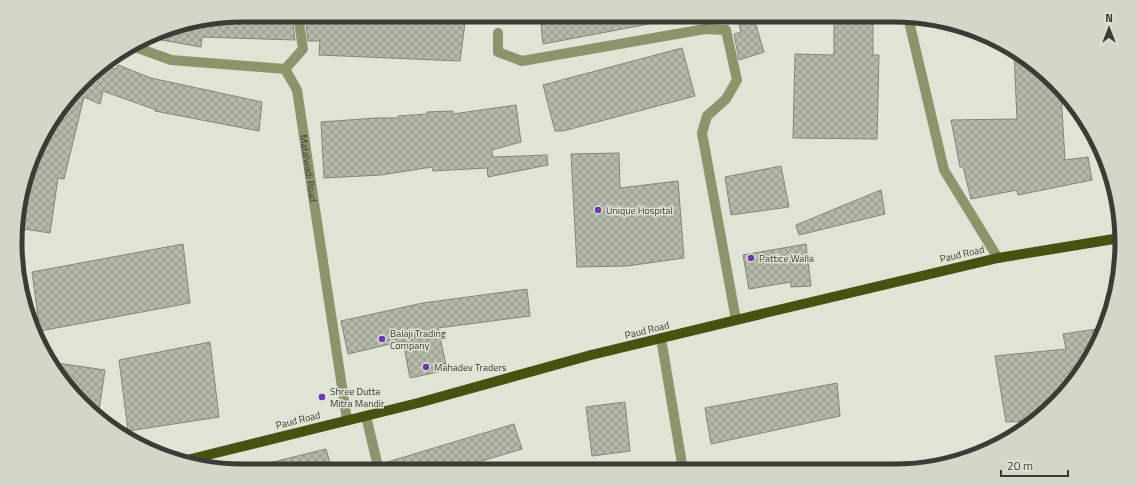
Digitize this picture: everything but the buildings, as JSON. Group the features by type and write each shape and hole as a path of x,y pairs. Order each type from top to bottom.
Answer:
{"main road":[{"name":"Paud Road","path":"194,458 366,416 591,356 736,320 998,258 1115,239"}],"street":[{"path":"139,48 171,60 285,69 303,49 299,22"},
{"path":"909,22 944,170 998,258"},
{"path":"498,33 498,52 522,61 705,29 726,30 737,80 726,99 707,116 702,133 736,320"},
{"name":"Matalwadi Road","path":"285,69 297,90 347,420"},
{"path":"661,338 682,464"},
{"path":"366,416 377,464"}],"place":[{"name":"Unique Hospital","path":"598,210"},
{"name":"Pattice Walla","path":"751,258"},
{"name":"Balaji Trading Company","path":"382,339"},
{"name":"Mahadev Traders","path":"426,367"},
{"name":"Shree Dutta Mitra Mandir","path":"322,397"}]}
